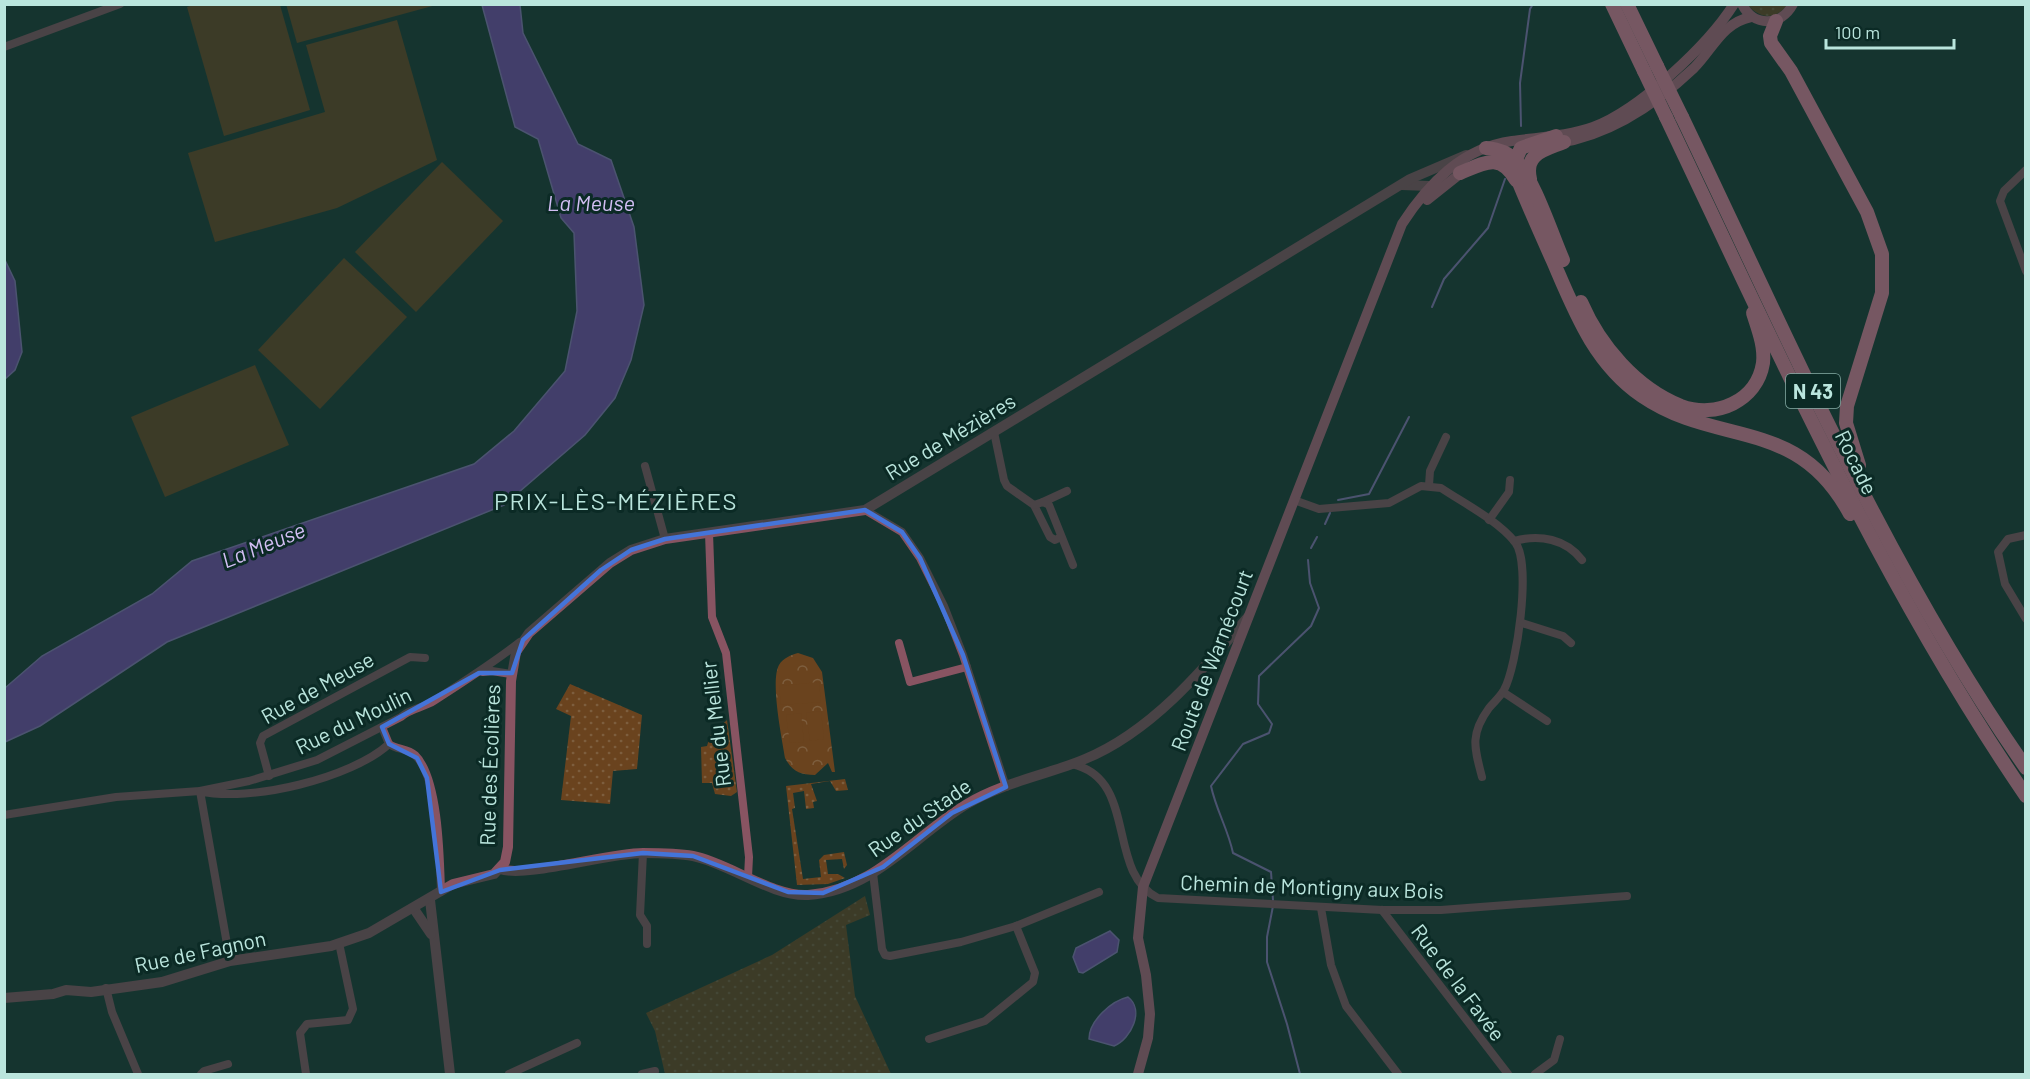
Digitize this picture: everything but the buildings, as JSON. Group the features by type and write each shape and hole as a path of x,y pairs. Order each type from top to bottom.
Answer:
{"highway":[{"name":"Rocade","path":"1612,4 1651,69 1666,117 1872,539 1925,636 2025,796"},
{"name":"N 43","path":"1627,4 1651,69 1682,117 1830,424 1911,582 1935,626 2025,768"},
{"path":"1776,21 1770,36 1771,43 1791,71 1868,212 1882,254 1882,293 1851,387 1846,423 1865,481 1911,582"},
{"path":"1482,150 1515,150 1560,139"},
{"path":"1527,189 1528,169 1532,158 1536,153 1560,139"},
{"path":"1515,150 1527,189 1586,334 1604,360 1622,380 1662,409 1683,418 1741,432 1789,451 1827,479 1841,498 1857,527 1872,539"},
{"path":"1460,173 1486,162 1495,162 1511,171 1527,189 1586,314 1602,342 1645,385 1683,407 1707,410 1738,402 1752,390 1759,376 1763,356 1758,329 1730,249"}],"main road":[{"path":"1560,139 1590,128 1620,113 1682,65 1734,4"},
{"path":"1742,4 1751,17 1759,21 1776,21 1784,17 1793,4"},
{"path":"1560,139 1591,136 1637,113 1692,69 1731,25 1751,17"},
{"name":"Route de Warnécourt","path":"1386,270 1421,206 1444,172 1482,150 1515,150"},
{"name":"Route de Warnécourt","path":"1138,1074 1148,1038 1150,1014 1138,938 1143,887 1386,270 1402,224 1414,205 1432,189 1475,162 1515,150"}],"street":[{"path":"4,47 120,4"},
{"name":"Rue de Mézières","path":"512,667 523,640 616,558 640,546 665,538 865,510 1412,177 1482,150"},
{"path":"2025,170 2004,191 2000,201 2025,271"},
{"path":"1412,177 1424,178 1432,189"},
{"path":"1399,186 1432,189"},
{"path":"1399,186 1408,186 1414,191 1414,205"},
{"path":"994,432 1007,486 1039,504 1048,505 1073,565"},
{"path":"1429,485 1430,471 1446,437"},
{"path":"645,466 665,538"},
{"path":"1489,520 1509,492 1510,480"},
{"path":"1294,500 1319,509 1389,503 1421,486 1429,485 1441,488 1489,520 1514,541 1520,557 1522,622 1514,665 1503,692 1490,706 1475,733 1475,750 1482,777"},
{"path":"1039,504 1050,496 1067,492"},
{"path":"865,510 902,532 920,558 944,606 967,667 1006,787"},
{"name":"Rue du Mellier","path":"709,533 712,617 715,630 726,653 749,857 748,877"},
{"path":"2025,535 2008,540 1998,552 2005,584 2025,619"},
{"path":"1514,541 1528,537 1564,542 1582,560"},
{"name":"Rue du Stade","path":"430,900 459,882 490,876 500,869 523,871 608,856 644,853 693,856 788,892 805,895 838,889 873,873 952,813 1006,787 1072,764 1112,745 1147,721 1177,695 1250,614"},
{"path":"1522,622 1563,636 1571,643"},
{"name":"Rue du Moulin","path":"4,815 116,797 200,791 269,776 317,760 382,728 409,710 433,702 479,673 523,640"},
{"path":"899,643 910,682 967,667"},
{"name":"Rue de Meuse","path":"269,776 260,743 263,736 410,657 425,658"},
{"path":"492,663 512,667"},
{"path":"479,673 512,667"},
{"name":"Rue des Écolières","path":"500,869 508,847 512,667"},
{"path":"1503,692 1547,721"},
{"path":"382,728 389,744 410,751 417,758 431,793 441,892"},
{"name":"Rue du Moulin","path":"200,791 217,795 262,792 301,784 369,760 389,744"},
{"path":"1072,764 1085,767 1111,795 1119,817 1128,861 1143,887"},
{"path":"200,791 230,961"},
{"path":"644,853 640,915 647,926 647,944"},
{"path":"873,873 882,949 885,955 961,942 1016,926 1099,892"},
{"name":"Chemin de Montigny aux Bois","path":"1143,887 1158,898 1382,910 1442,910 1627,896"},
{"path":"430,900 432,937 450,1074"},
{"name":"Rue de Fagnon","path":"4,998 53,994 66,990 92,992 106,988 162,982 230,961 339,943 369,933 430,900"},
{"path":"1321,908 1331,965 1346,1006 1398,1074"},
{"path":"414,909 432,937"},
{"name":"Rue de la Favée","path":"1382,910 1508,1074"},
{"path":"930,1038 984,1021 1033,982 1035,973 1016,926"},
{"path":"306,1074 300,1033 307,1024 348,1020 353,1009 339,943"},
{"path":"106,988 112,1012 138,1074"},
{"path":"1535,1074 1554,1060 1560,1039"},
{"path":"509,1074 520,1072 577,1043"},
{"path":"201,1074 228,1064"},
{"path":"642,1074 655,1071"}],"highlighted area":[{"path":"865,510 902,532 920,558 963,655 1006,787 952,813 883,867 823,893 788,892 693,856 643,853 500,870 441,892 427,778 417,758 389,744 382,727 479,673 512,673 523,640 601,570 631,550 665,539"}],"green space":[{"path":"196,4 280,5 310,110 224,136 187,7"},
{"path":"286,4 436,4 436,5 297,43"},
{"path":"1748,5 1787,5 1778,13 1768,16 1757,13"},
{"path":"397,20 437,160 337,208 215,242 188,153 325,112 306,45"},
{"path":"442,162 503,221 416,312 355,252"},
{"path":"344,258 407,317 320,409 258,350"},
{"path":"255,365 289,445 165,497 131,417"},
{"path":"798,653 813,658 822,672 835,772 832,772 828,763 815,775 801,773 794,769 785,758 778,710 777,673 783,660"},
{"path":"819,682 821,702 781,705 779,686"},
{"path":"570,684 642,715 637,769 613,771 610,804 561,800 571,716 556,709"},
{"path":"821,711 824,739 810,741 806,713"},
{"path":"801,713 804,742 790,743 786,715"},
{"path":"727,720 737,792 731,796 715,794 712,783 702,783 701,747 707,746 710,736"},
{"path":"845,779 848,790 836,791 830,781 811,784 817,801 813,802 814,808 806,809 804,791 793,793 795,808 792,809 803,879 821,877 819,860 824,855 844,852 847,865 844,869 842,859 826,860 828,874 838,874 845,878 828,884 797,885 786,786"},
{"path":"865,896 870,915 846,925 855,996 891,1074 665,1074 655,1031 646,1013 772,955"}],"water":[{"name":"La Meuse","path":"482,5 520,5 523,33 578,144 611,160 634,227 644,305 631,360 615,398 585,435 504,505 167,642 40,726 5,742 5,688 42,656 152,594 192,561 474,464 514,431 565,371 577,311 574,233 561,218 538,139 515,127"},
{"path":"4,258 15,281 22,352 15,370 5,379"},
{"path":"1110,931 1119,940 1117,952 1083,973 1079,972 1073,957 1076,948"},
{"path":"1128,997 1133,1003 1136,1016 1126,1037 1114,1046 1089,1039 1093,1025 1102,1013 1121,999"}],"waterway":[{"path":"1521,126 1520,83 1530,9 1533,4"},
{"path":"1432,307 1444,279 1488,228 1505,179"},
{"path":"1338,500 1369,494 1409,417"},
{"path":"1325,524 1330,513"},
{"path":"1311,548 1317,537"},
{"path":"1273,900 1271,872 1233,853 1211,786 1243,744 1269,733 1272,724 1258,704 1259,676 1311,626 1319,608 1310,583 1308,560"},
{"path":"1273,906 1267,937 1267,962 1300,1074"}],"district":[{"name":"PRIX-LÈS-MÉZIÈRES","path":"616,500"}]}
